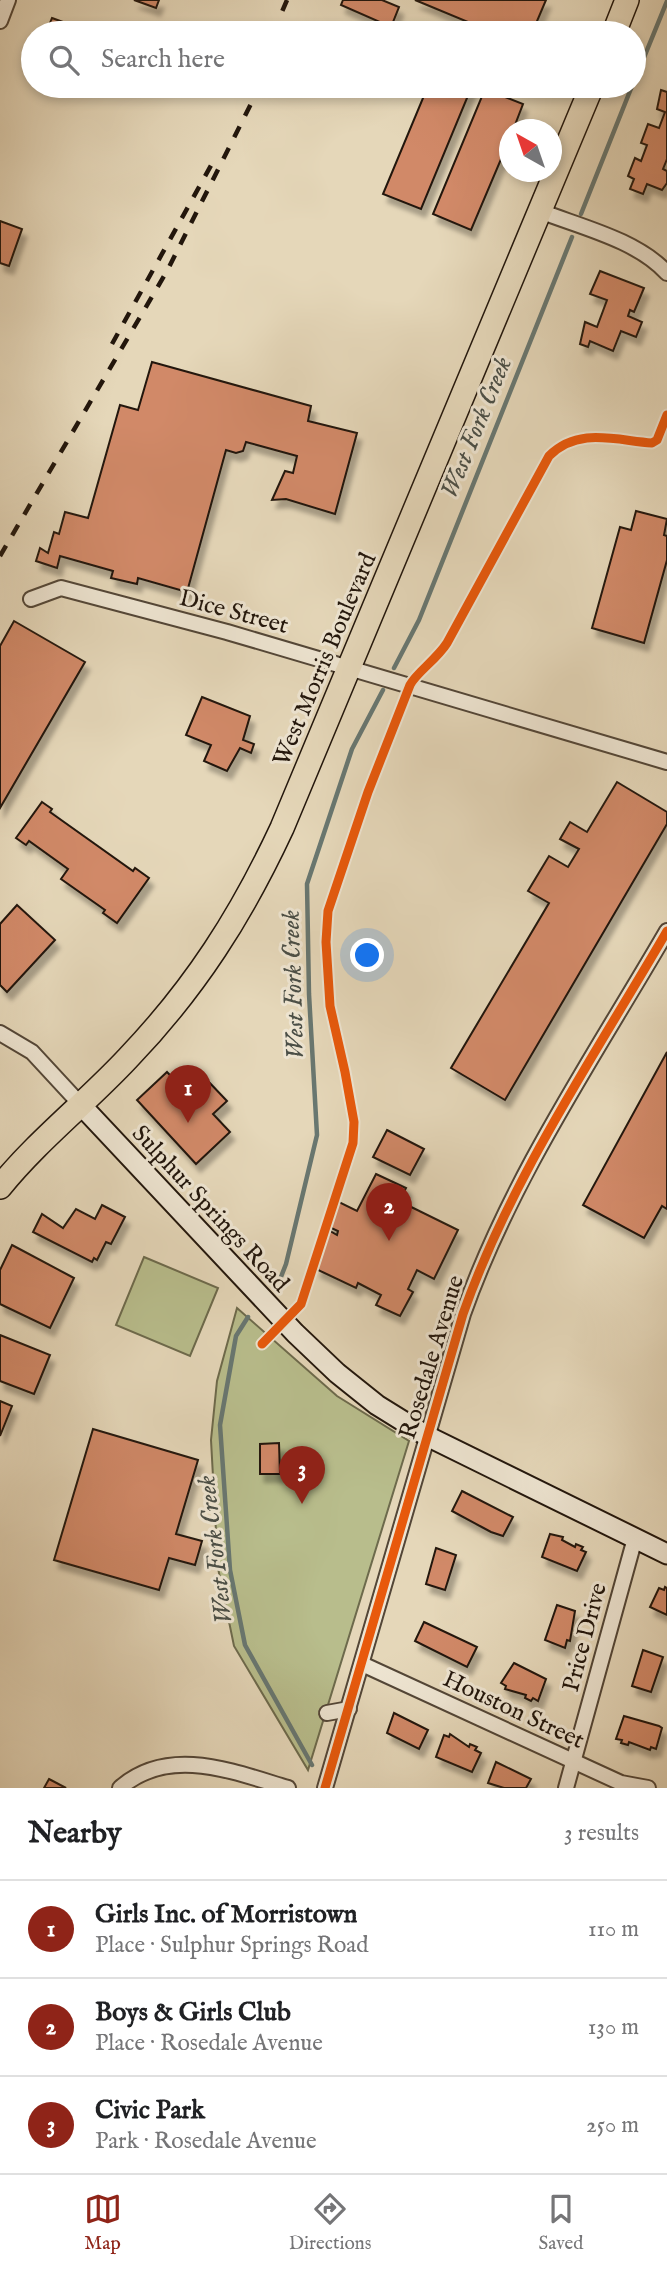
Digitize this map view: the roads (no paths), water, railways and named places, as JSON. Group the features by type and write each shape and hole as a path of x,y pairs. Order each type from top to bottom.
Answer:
{"main road":[{"path":"619,21 627,0"},
{"name":"West Morris Boulevard","path":"0,1187 153,1031 220,946 276,841 587,98"}],"street":[{"path":"0,21 8,0"},
{"path":"540,211 635,250 656,261 667,273"},
{"name":"Dice Street","path":"31,599 61,588 349,668 667,762"},
{"name":"Rosedale Avenue","path":"325,1788 427,1436 481,1262 538,1151 667,931"},
{"path":"0,1033 32,1052 82,1105"},
{"name":"Sulphur Springs Road","path":"82,1105 337,1373 377,1405 427,1436 667,1554"},
{"name":"Price Drive","path":"566,1788 635,1538"},
{"name":"Houston Street","path":"362,1664 621,1783 648,1788"},
{"path":"327,1713 349,1709"},
{"path":"120,1788 134,1775 172,1764 209,1765 289,1788"}],"waterway":[{"name":"West Fork Creek","path":"646,53 667,1"},
{"name":"West Fork Creek","path":"581,214 627,98"},
{"name":"West Fork Creek","path":"394,668 419,620 572,237"},
{"name":"West Fork Creek","path":"277,1287 286,1264 317,1135 309,994 307,884 352,749 383,690"},
{"name":"West Fork Creek","path":"248,1317 236,1336 220,1425 230,1570 245,1645 312,1765"}],"railway":[{"path":"278,21 287,0"},
{"path":"0,556 167,271 254,98"},
{"path":"112,344 214,160"}],"place":[{"name":"Girls Inc. of Morristown","path":"188,1123"},
{"name":"Boys & Girls Club","path":"389,1241"},
{"name":"Civic Park","path":"302,1504"}]}
